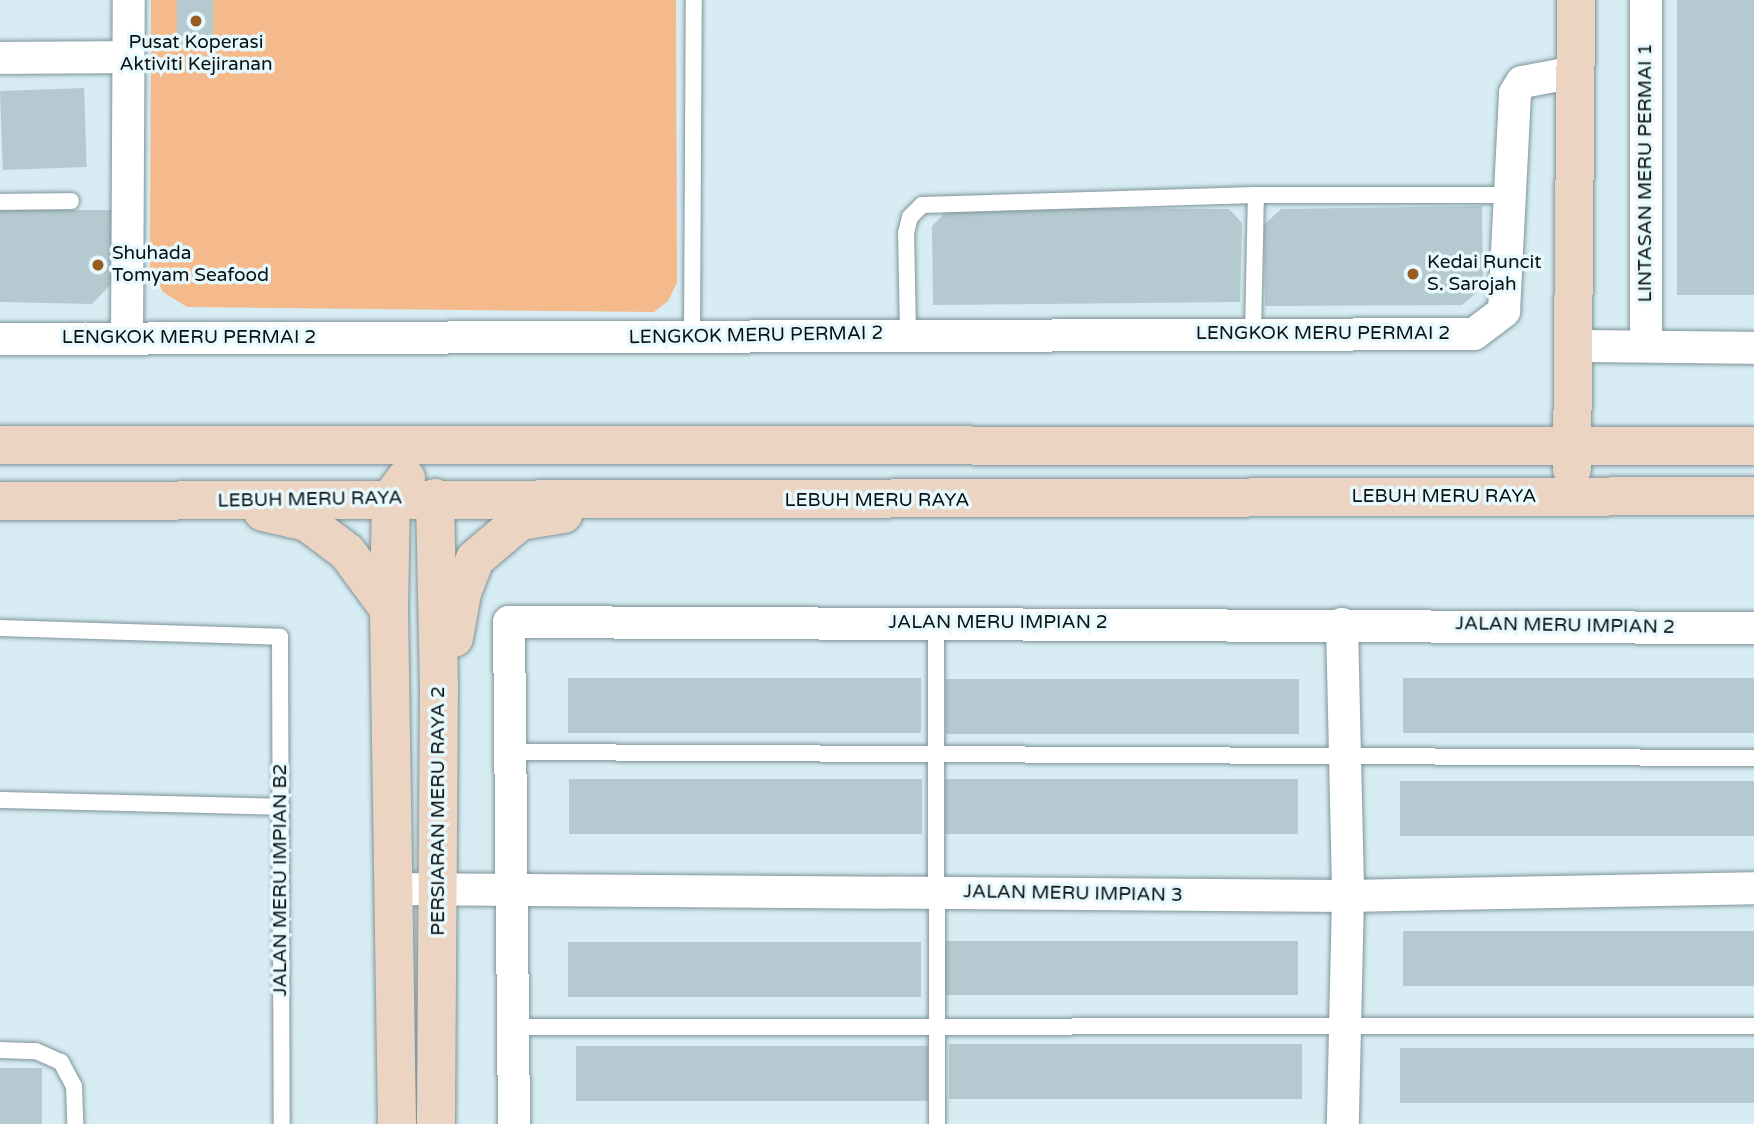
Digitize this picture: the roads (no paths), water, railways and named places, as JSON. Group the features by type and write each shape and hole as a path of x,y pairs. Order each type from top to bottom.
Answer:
{"main road":[{"path":"1572,496 1576,346 1576,0"},
{"path":"0,445 188,443 1754,446"},
{"path":"188,443 347,458 413,490"},
{"path":"397,1124 389,609 413,490 458,461 564,445"},
{"name":"LEBUH MERU RAYA","path":"0,501 219,503 413,490 665,499 1754,496"},
{"name":"PERSIARAN MERU RAYA 2","path":"413,490 438,693 436,1124"},
{"path":"438,693 462,593 475,559 493,539 520,521 665,499"},
{"path":"219,503 307,522 347,552 389,609"},
{"path":"386,1124 396,1054"}],"street":[{"path":"127,338 130,0"},
{"name":"LINTASAN MERU PERMAI 1","path":"1646,0 1646,346"},
{"path":"0,58 128,57"},
{"path":"1509,195 1515,93 1522,82 1576,72"},
{"name":"LENGKOK MERU PERMAI 2","path":"0,339 1474,334 1504,311 1509,195"},
{"path":"1576,346 1754,348"},
{"name":"JALAN MERU IMPIAN 2","path":"514,1124 509,622 1754,628"},
{"path":"1342,624 1348,896 1343,1124"},
{"name":"JALAN MERU IMPIAN 3","path":"393,889 1348,896 1754,888"}],"lane":[{"path":"692,337 694,0"},
{"path":"1253,334 1256,195"},
{"path":"908,334 906,233 910,217 922,205 1256,195 1509,195"},
{"path":"0,202 71,201"},
{"path":"936,623 937,1124"},
{"name":"JALAN MERU IMPIAN B2","path":"0,628 280,637 282,1124"},
{"path":"512,752 1344,759 1754,758"},
{"path":"0,800 281,807"},
{"path":"514,1027 1344,1023 1754,1026"},
{"path":"0,1051 36,1051 61,1062 74,1086 75,1124"}],"place":[{"name":"Pusat Koperasi Aktiviti Kejiranan","path":"196,21"},
{"name":"Shuhada Tomyam Seafood","path":"98,265"},
{"name":"Kedai Runcit S. Sarojah","path":"1413,274"}]}
